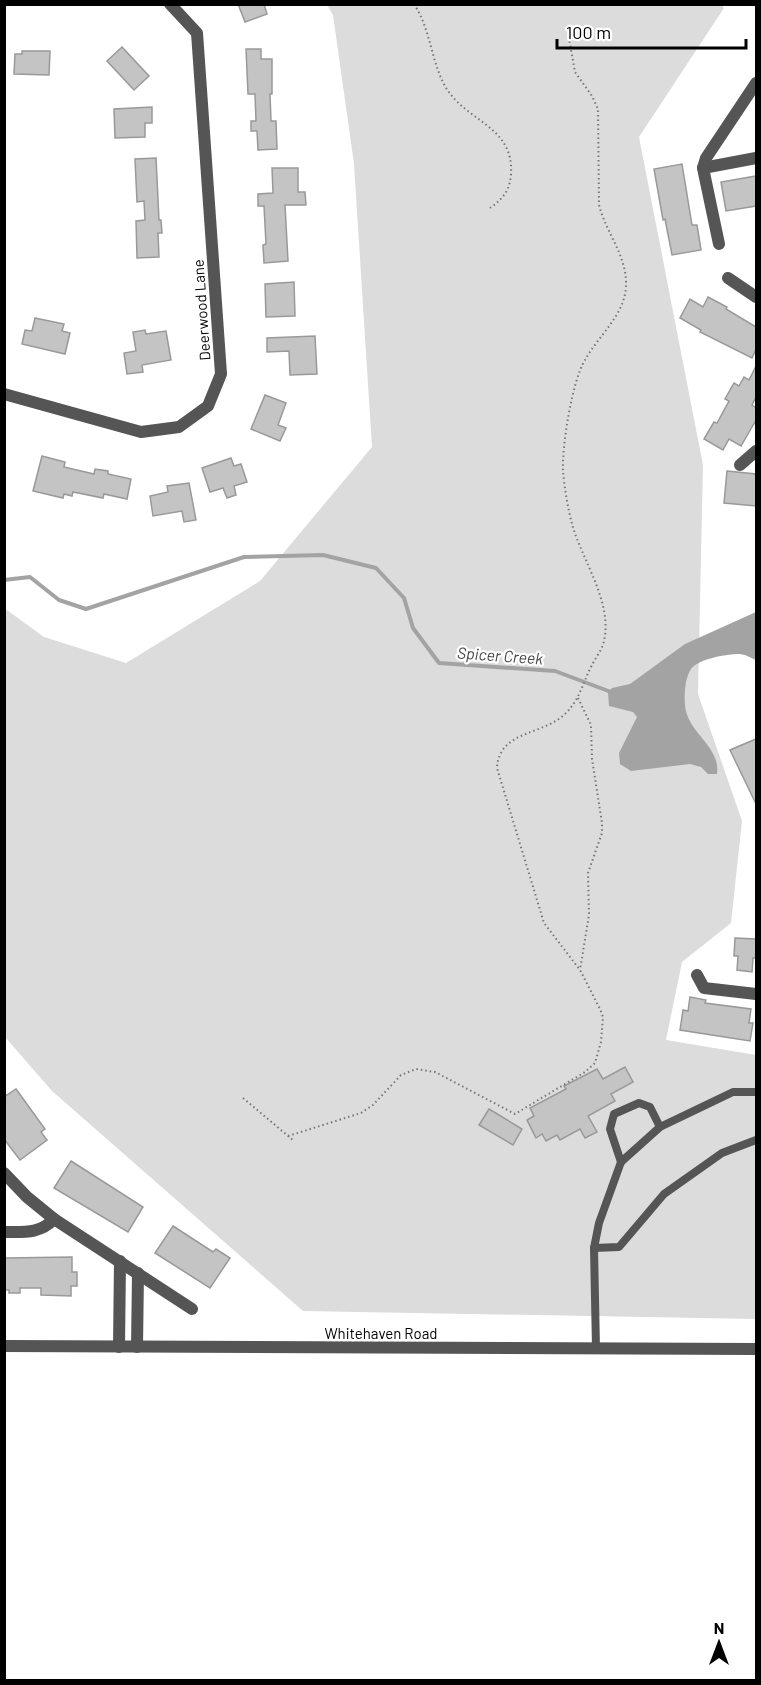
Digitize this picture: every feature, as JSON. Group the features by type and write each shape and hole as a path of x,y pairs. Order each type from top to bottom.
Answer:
{"street":[{"name":"Deerwood Lane","path":"4,394 141,432 179,427 208,406 221,374 197,33 171,4"},
{"path":"719,244 704,168 706,158 756,83"},
{"path":"704,168 756,158"},
{"path":"728,278 756,297"},
{"path":"740,465 756,452"},
{"path":"697,975 704,988 756,994"},
{"path":"4,1173 27,1197 54,1219 192,1309"},
{"path":"4,1232 38,1231 44,1229 54,1219"},
{"path":"119,1347 120,1261"},
{"path":"136,1347 138,1273"},
{"name":"Whitehaven Road","path":"4,1346 756,1349"}],"lane":[{"path":"596,1348 594,1248 599,1223 621,1162 660,1128 733,1092 756,1092"},
{"path":"621,1162 610,1129 614,1114 639,1103 650,1107 660,1128"},
{"path":"594,1248 619,1247 664,1194 722,1153 756,1140"}],"path":[{"path":"414,4 429,35 444,84 451,95 467,111 493,129 508,148 511,167 509,187 501,200 490,208"},
{"path":"288,1136 362,1113 374,1105 400,1075 416,1069 435,1072 515,1114 585,1072 595,1063 601,1042 603,1017 580,970 544,923 497,774 498,755 510,742 553,723 565,714 578,698 604,640 605,617 572,524 563,471 574,390 580,370 591,349 623,304 626,281 620,253 599,205 598,109 575,72 568,33"},
{"path":"578,698 591,725 592,759 602,823 602,833 588,873 589,915 580,970"},
{"path":"525,863 530,861"},
{"path":"243,1098 294,1141"}],"shaded area":[{"path":"327,5 721,5 724,8 639,137 703,465 698,694 742,821 731,923 682,962 666,1040 756,1055 756,1319 303,1311 52,1091 5,1037 4,608 44,637 126,663 260,581 372,447 354,164 333,15"},
{"path":"756,612 756,660 739,654 706,660 691,669 686,681 687,715 714,755 717,774 708,774 701,767 690,764 631,771 620,764 619,753 637,717 633,712 609,706 608,692 612,688 630,684 685,644"}],"building":[{"path":"238,4 264,4 267,14 245,22"},
{"path":"122,47 149,76 134,90 107,61"},
{"path":"246,49 261,49 261,59 272,59 271,121 276,121 277,149 258,150 257,131 251,131 251,121 256,121 255,94 248,94"},
{"path":"22,51 50,51 49,75 14,74 15,54 22,54"},
{"path":"152,107 152,123 145,123 145,137 115,138 114,109"},
{"path":"156,158 159,220 161,220 162,233 158,233 159,257 137,258 136,221 145,220 144,201 137,202 135,159"},
{"path":"682,164 692,225 697,225 701,250 672,255 654,169"},
{"path":"272,168 298,168 298,192 305,192 306,205 285,205 288,261 264,263 263,245 266,244 264,206 258,206 258,194 273,193"},
{"path":"756,176 756,206 726,211 721,182"},
{"path":"294,282 295,316 266,317 265,284"},
{"path":"708,297 756,327 756,349 752,358 700,332 701,330 680,318 690,299 703,307"},
{"path":"35,318 64,324 62,331 70,333 65,354 22,344 25,330 32,331"},
{"path":"145,330 146,334 166,331 171,360 142,365 143,372 127,374 124,353 136,351 133,332"},
{"path":"315,336 317,374 290,375 289,351 267,352 267,338"},
{"path":"756,366 756,397 752,405 756,408 756,420 741,446 729,439 723,450 704,439 714,422 717,423 729,401 725,399 734,383 739,386 744,377 749,380"},
{"path":"265,395 286,403 278,425 286,428 280,441 251,429"},
{"path":"42,456 65,462 64,467 94,474 95,469 108,471 108,474 131,479 127,499 104,494 103,498 73,492 72,496 64,494 63,498 33,491"},
{"path":"231,458 234,466 241,464 247,482 234,486 236,495 227,498 223,488 210,492 202,468"},
{"path":"727,471 756,474 756,506 724,503"},
{"path":"189,483 196,520 184,522 182,511 153,516 150,496 168,492 167,486"},
{"path":"756,739 756,804 730,750"},
{"path":"735,938 756,939 756,958 753,958 752,972 737,970 738,956 734,956"},
{"path":"690,997 706,1000 705,1003 751,1009 749,1023 753,1023 750,1041 680,1030 683,1010 688,1011"},
{"path":"625,1067 633,1082 611,1094 615,1101 588,1116 597,1132 585,1138 580,1129 560,1140 557,1135 546,1141 542,1134 536,1138 527,1120 534,1116 530,1108 566,1089 564,1086 597,1069 603,1079"},
{"path":"16,1089 45,1129 41,1132 47,1140 20,1160 4,1139 4,1097"},
{"path":"489,1109 522,1129 513,1145 479,1125"},
{"path":"71,1161 143,1207 128,1232 54,1188"},
{"path":"173,1226 213,1252 216,1249 230,1258 210,1288 155,1253"},
{"path":"72,1257 72,1272 77,1272 77,1286 71,1286 71,1296 41,1295 41,1288 20,1288 20,1293 9,1293 9,1290 4,1290 4,1258"}],"waterway":[{"name":"Spicer Creek","path":"4,580 30,577 59,600 86,609 244,557 323,555 376,568 404,598 413,628 439,663 555,671 611,692"}]}
